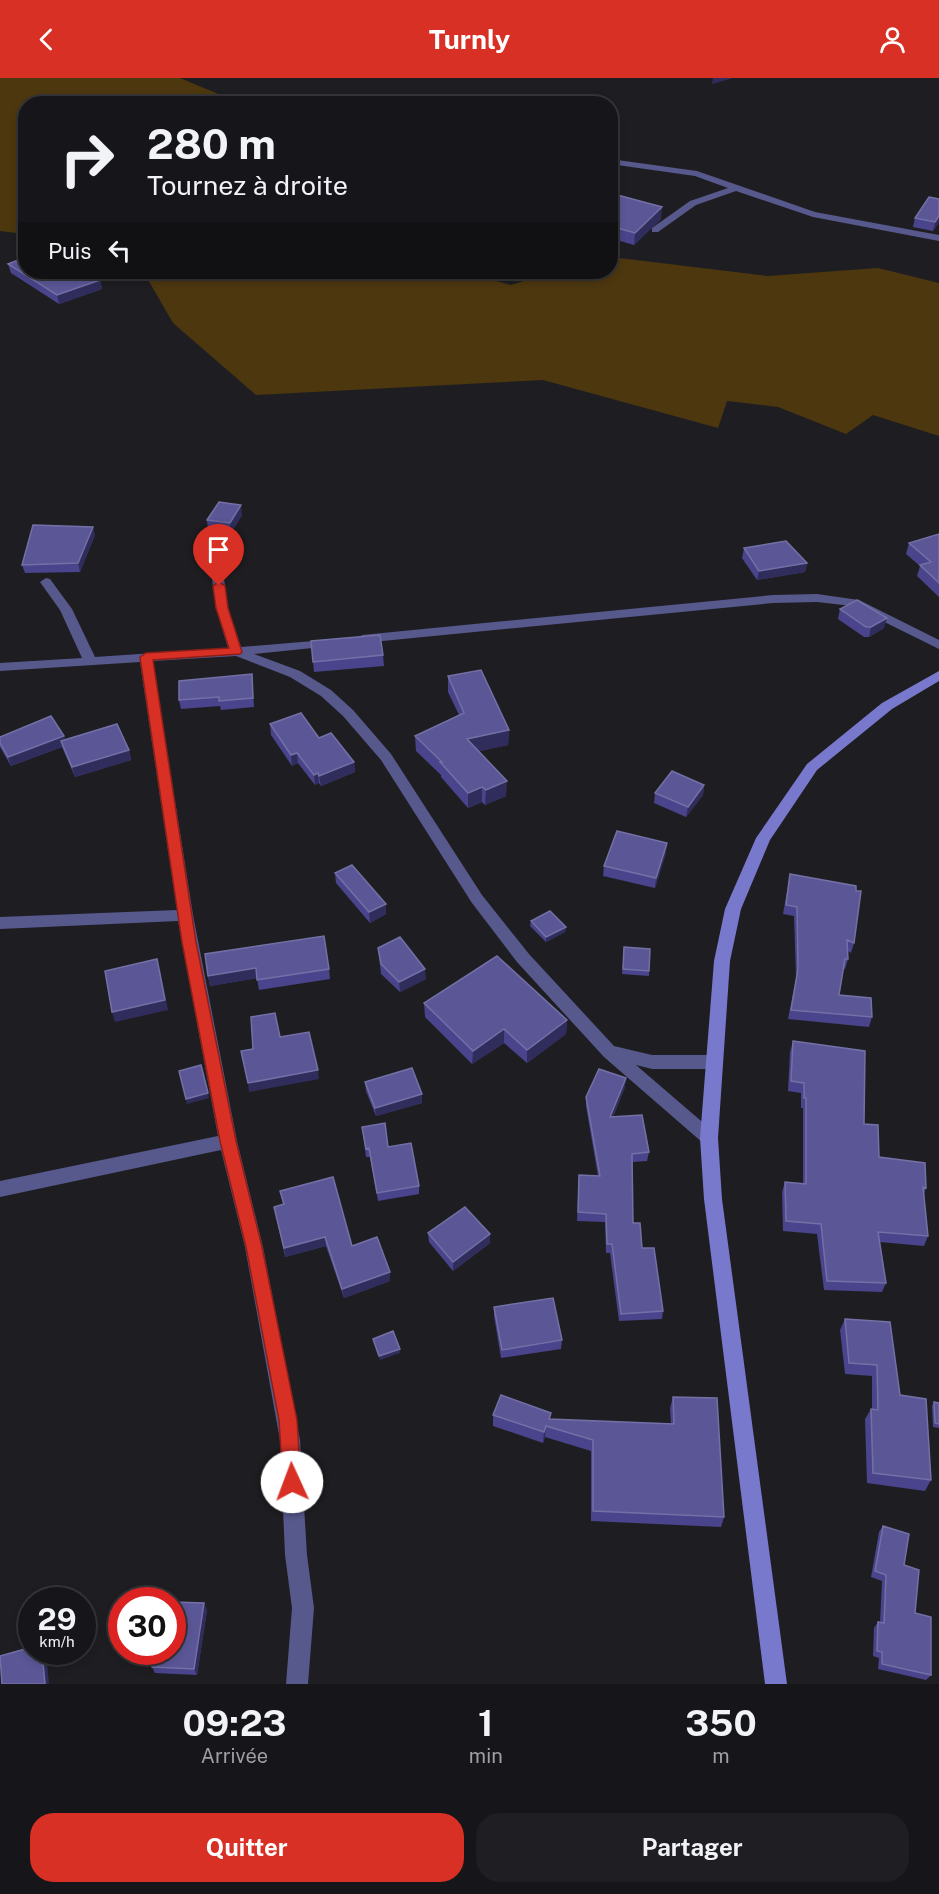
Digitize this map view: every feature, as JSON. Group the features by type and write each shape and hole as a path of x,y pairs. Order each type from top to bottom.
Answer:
{"main road":[{"path":"776,1684 713,1198 709,1138 722,961 734,909 763,838 812,767 887,706 939,675"}],"street":[{"path":"618,162 697,174 813,214 939,238"},
{"path":"655,230 693,203 738,187"},
{"path":"213,542 222,608 236,652"},
{"path":"46,582 66,609 90,661"},
{"path":"0,667 236,652 762,600 817,598 855,603 939,645"},
{"path":"236,652 295,674 326,693 348,713 386,757 477,899 523,958 610,1052 709,1138"},
{"path":"146,657 185,915 228,1141 254,1247 291,1440 296,1555 303,1608 297,1684"},
{"path":"0,923 185,915"},
{"path":"610,1052 652,1062 714,1062"},
{"path":"0,1189 228,1141"}],"shaded area":[{"path":"0,78 180,78 223,96 18,96 18,233 0,231"},
{"path":"618,258 768,276 878,268 939,283 939,436 873,415 846,434 778,407 727,401 718,428 543,380 256,395 173,323 148,279 489,279 511,285 530,279 618,279"}],"building":[{"path":"618,195 662,207 635,233 618,228"},
{"path":"929,197 939,199 939,216 935,222 915,218"},
{"path":"18,260 18,270 8,264"},
{"path":"32,279 100,280 57,295"},
{"path":"219,502 241,505 230,523 207,520"},
{"path":"33,525 93,527 78,563 22,565"},
{"path":"939,534 939,583 920,565 931,562 909,543"},
{"path":"786,541 807,563 759,571 744,548"},
{"path":"857,600 887,618 871,627 866,627 840,609"},
{"path":"380,635 383,655 313,662 311,641"},
{"path":"481,670 509,730 467,739 507,781 486,790 482,787 468,793 440,762 442,762 415,736 464,713 448,676"},
{"path":"252,674 253,698 219,701 219,697 179,700 179,681"},
{"path":"301,713 319,738 331,733 354,762 319,776 318,773 314,775 297,753 291,755 270,724"},
{"path":"51,716 64,736 8,757 0,743 0,737"},
{"path":"117,724 129,750 72,767 61,741"},
{"path":"672,771 704,785 688,807 655,793"},
{"path":"617,831 667,843 656,878 604,866"},
{"path":"352,865 386,904 369,912 335,873"},
{"path":"790,874 856,886 856,891 861,891 854,943 847,940 848,959 845,959 839,995 871,998 872,1017 791,1010 798,969 797,907 786,905"},
{"path":"550,911 566,927 546,937 531,921"},
{"path":"324,936 329,969 257,980 256,968 208,976 205,954"},
{"path":"400,937 425,969 399,982 381,964 378,948"},
{"path":"624,947 650,949 649,971 623,969"},
{"path":"497,956 567,1020 527,1050 504,1029 473,1051 424,1003"},
{"path":"157,959 165,1000 112,1012 105,971"},
{"path":"275,1013 280,1037 309,1032 318,1070 248,1083 241,1051 253,1049 251,1017"},
{"path":"793,1041 865,1051 864,1124 878,1125 879,1157 925,1163 926,1188 923,1187 928,1236 878,1232 886,1283 827,1281 821,1224 786,1221 785,1182 806,1184 806,1098 804,1098 804,1083 791,1081"},
{"path":"201,1065 208,1093 186,1099 179,1071"},
{"path":"412,1068 422,1094 375,1108 365,1082"},
{"path":"599,1069 626,1078 610,1117 642,1115 649,1152 632,1154 633,1223 640,1223 642,1248 654,1248 663,1311 621,1314 612,1244 607,1244 606,1214 578,1212 579,1175 600,1176 586,1097"},
{"path":"385,1123 388,1147 411,1143 419,1186 377,1193 369,1148 366,1149 362,1127"},
{"path":"333,1177 352,1246 377,1237 390,1272 342,1289 325,1237 284,1248 274,1207 284,1204 280,1191"},
{"path":"465,1207 490,1234 453,1262 428,1233"},
{"path":"553,1298 562,1340 502,1350 494,1307"},
{"path":"845,1319 890,1322 900,1395 926,1399 931,1480 873,1473 871,1409 878,1410 877,1365 849,1363"},
{"path":"393,1331 400,1349 379,1356 373,1339"},
{"path":"501,1395 551,1413 549,1419 674,1424 673,1397 717,1398 724,1517 593,1511 593,1440 546,1426 544,1432 493,1415"},
{"path":"934,1402 939,1403 939,1424 935,1423"},
{"path":"883,1526 909,1534 904,1565 919,1570 915,1613 931,1617 931,1675 882,1664 882,1652 877,1651 878,1622 884,1623 886,1575 875,1571"},
{"path":"186,1602 204,1603 194,1669 152,1667 152,1665 186,1665"},
{"path":"18,1651 18,1665 43,1665 45,1684 2,1684 0,1656"}],"route":[{"path":"219,586 222,608 236,652 146,657 189,942 228,1141 254,1247 288,1420 292,1482"}]}
